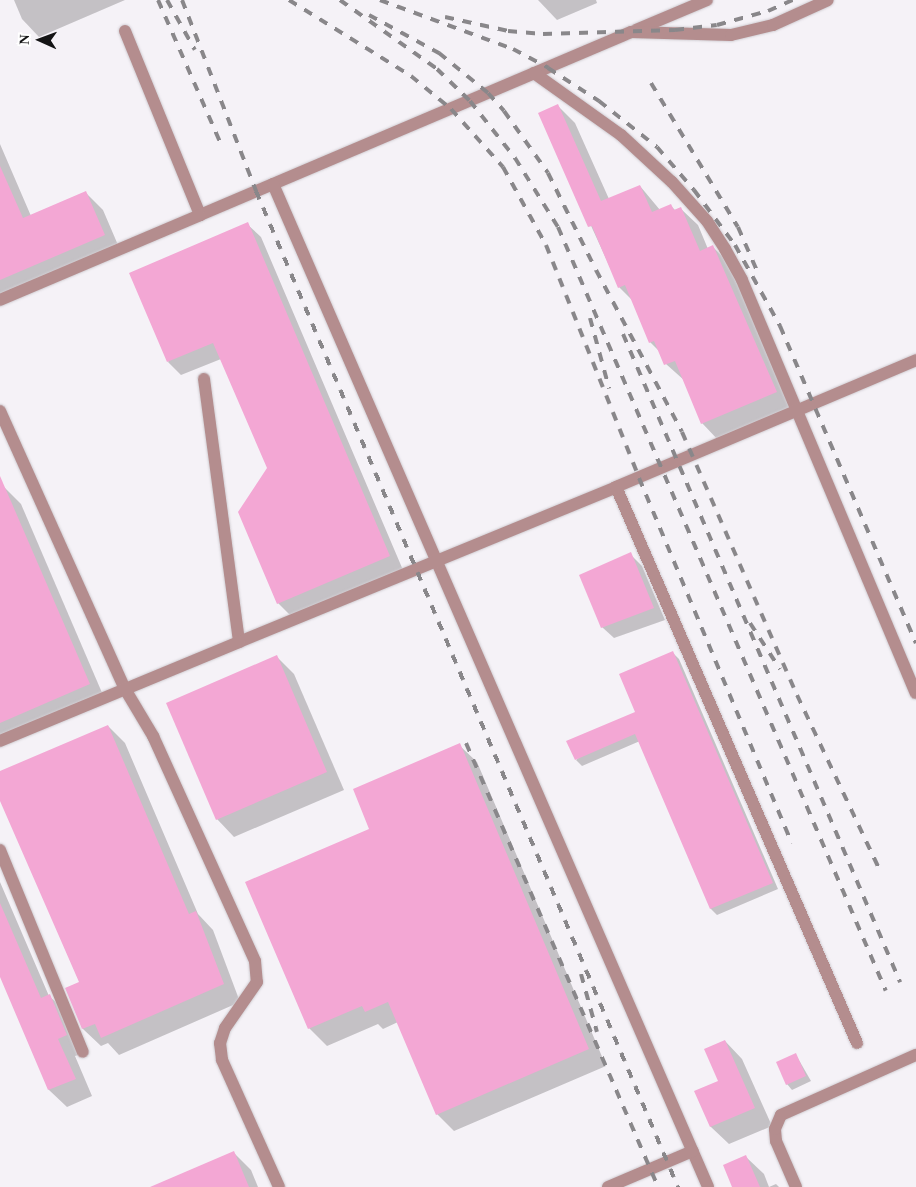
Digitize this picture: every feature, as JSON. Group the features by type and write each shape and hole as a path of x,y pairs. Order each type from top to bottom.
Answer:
{"lane":[{"path":"0,300 708,0"},
{"path":"631,32 731,35 773,25 828,0"},
{"path":"125,31 200,215"},
{"path":"534,73 620,135 672,182 707,221 742,280 916,693"},
{"path":"273,184 708,1187"},
{"path":"0,741 616,487 916,360"},
{"path":"204,379 239,642"},
{"path":"0,411 125,689 152,736 255,961 257,982 225,1028 220,1043 222,1060 278,1187"},
{"path":"616,487 857,1043"},
{"path":"0,850 83,1052"},
{"path":"796,1187 776,1142 775,1129 781,1115 916,1056"},
{"path":"608,1187 693,1151"}],"building":[{"path":"558,104 601,201 640,185 652,212 671,204 674,210 681,207 700,251 713,245 777,392 701,424 675,361 664,365 654,341 649,343 625,285 618,288 592,226 588,227 538,113"},
{"path":"0,166 23,218 86,191 105,235 0,280"},
{"path":"248,222 390,556 277,604 238,512 267,468 213,343 167,362 129,273"},
{"path":"0,476 90,684 0,723"},
{"path":"631,552 654,608 601,628 579,575"},
{"path":"673,651 773,883 710,909 635,734 575,760 566,741 635,712 619,674"},
{"path":"277,655 327,772 216,820 166,703"},
{"path":"108,725 189,914 196,911 224,984 101,1038 95,1024 82,1029 65,988 79,982 0,801 0,771"},
{"path":"460,743 589,1049 436,1115 388,1002 365,1012 362,1006 308,1029 245,882 369,829 353,789"},
{"path":"0,903 41,998 50,994 67,1035 58,1039 76,1079 48,1090 0,977"},
{"path":"725,1040 755,1108 710,1127 694,1091 718,1081 704,1049"},
{"path":"796,1053 806,1076 786,1085 776,1062"},
{"path":"234,1151 249,1187 150,1187"},
{"path":"746,1155 760,1187 732,1187 723,1165"}],"railway":[{"path":"158,0 220,142"},
{"path":"167,0 195,50"},
{"path":"182,0 256,191 678,1187"},
{"path":"289,0 411,76 451,109 503,167 546,245 639,478 792,843"},
{"path":"340,0 437,69 470,101 515,158 558,227 886,991"},
{"path":"380,0 513,49 548,68 599,101 657,147 694,190 735,245 780,326 916,643"},
{"path":"445,17 508,31 543,34 675,30 717,25 768,11 793,0"},
{"path":"369,15 439,53 488,93 504,111 548,173 596,270 682,432 797,695 881,873"},
{"path":"651,83 738,227 757,271"},
{"path":"590,318 609,388"},
{"path":"623,334 900,982"},
{"path":"750,623 780,669"},
{"path":"466,743 658,1187"},
{"path":"581,974 597,1032"}]}
